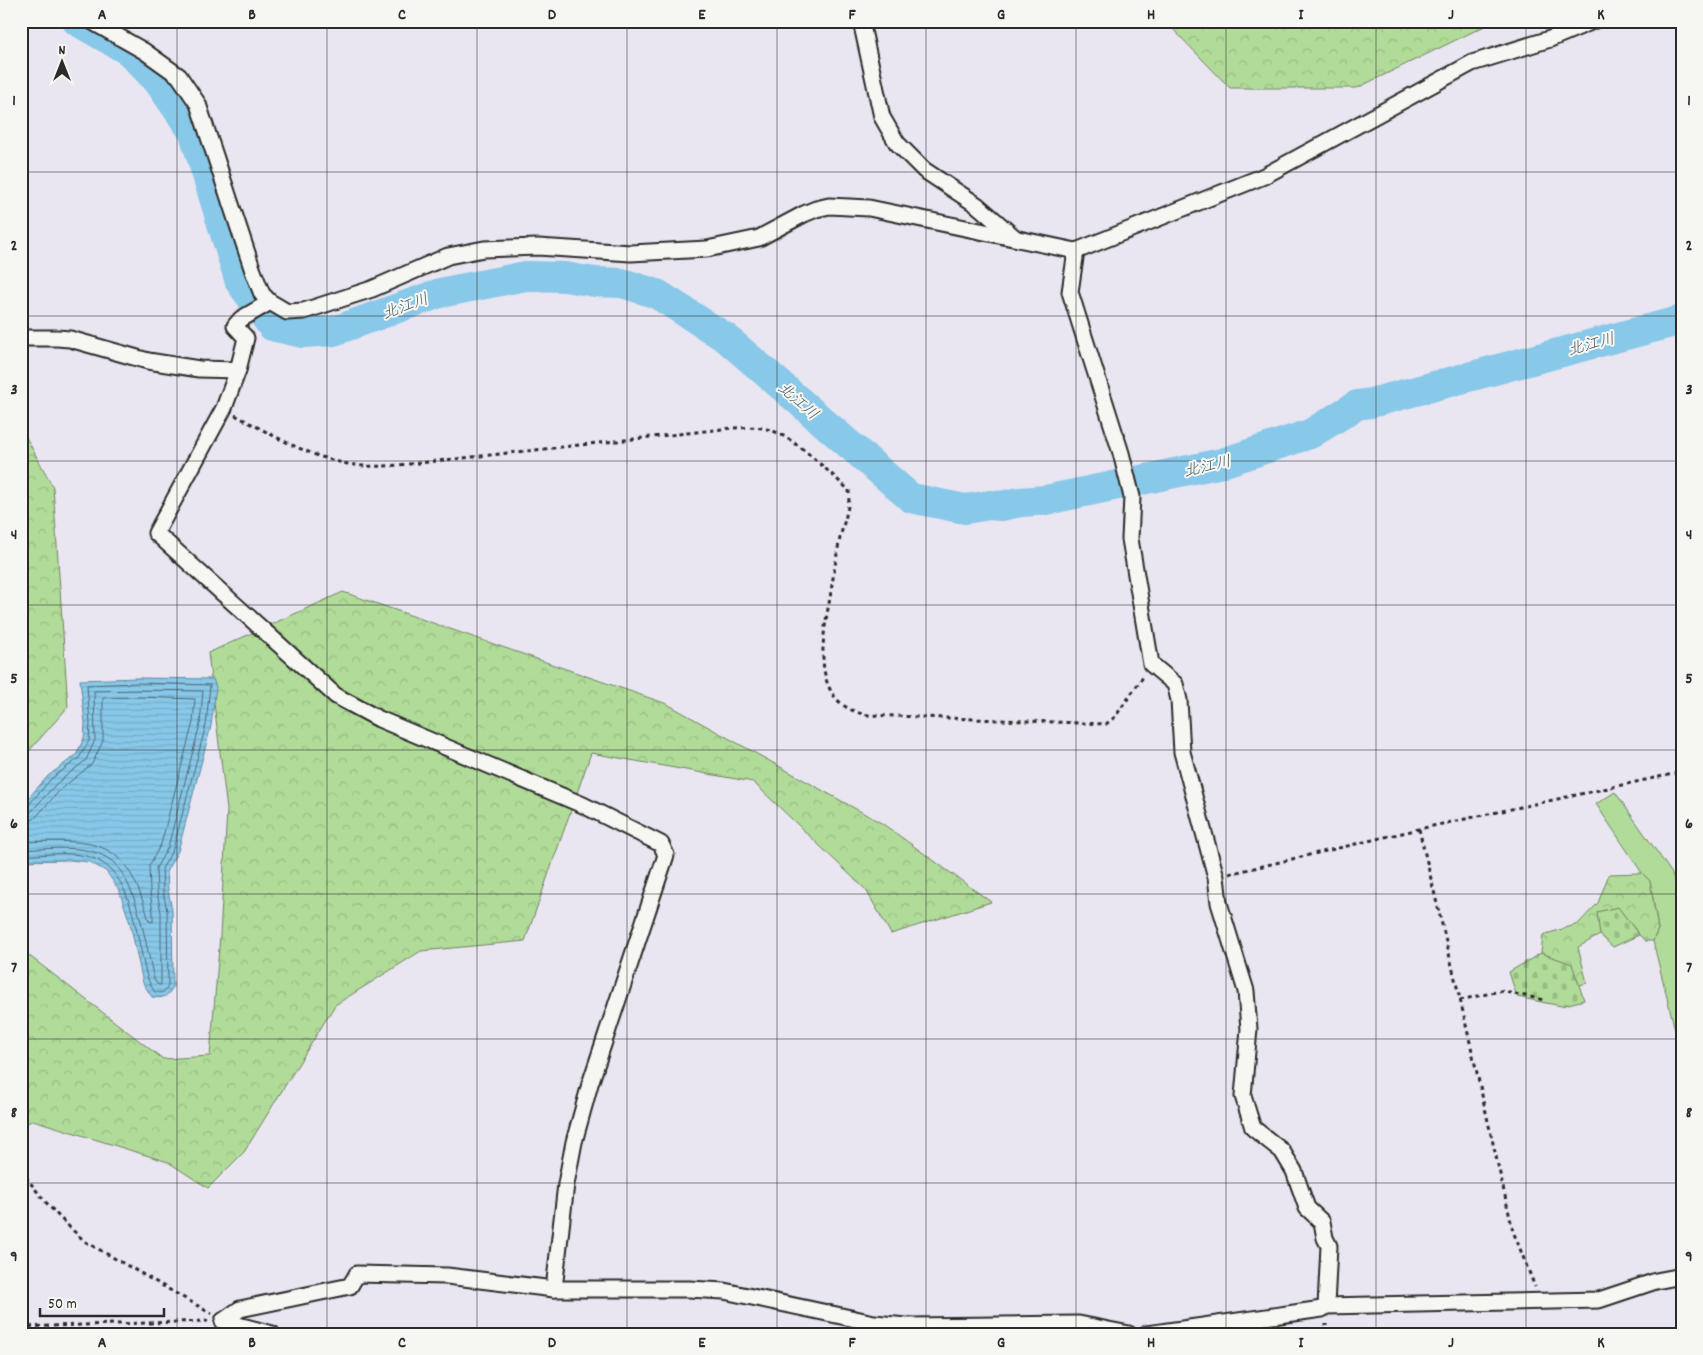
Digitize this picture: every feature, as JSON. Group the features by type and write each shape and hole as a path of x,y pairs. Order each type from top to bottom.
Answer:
{"street":[{"path":"91,21 144,51 179,76 198,104 262,294 270,302 287,312 304,311 372,289 448,256 484,249 538,247 631,253 707,250 759,238 804,214 829,206 869,208 1076,251 1264,176 1472,64 1550,38 1593,21"},
{"path":"861,21 882,117 897,143 924,170 977,205 1015,238"},
{"path":"1076,251 1070,292 1121,453 1132,497 1130,539 1151,664 1175,684 1179,700 1182,752 1216,877 1219,903 1246,992 1249,1030 1243,1096 1252,1128 1282,1151 1294,1171 1307,1208 1322,1222 1329,1246 1326,1306"},
{"path":"270,302 241,319 235,326 246,338 238,370 224,408 156,533 336,696 379,719 583,805 661,844 666,855 590,1084 577,1133 566,1184 554,1289"},
{"path":"21,338 64,338 148,361 199,369 238,370"},
{"path":"223,1321 240,1309 350,1286 357,1274 447,1276 554,1289 689,1289 724,1291 857,1320 890,1325 1079,1324 1129,1334"},
{"path":"1147,1334 1326,1306 1599,1300 1656,1281 1682,1276"},
{"path":"223,1321 272,1334"}],"path":[{"path":"224,408 273,436 308,452 331,460 355,465 375,466 429,462 732,428 765,428 778,432 849,490 850,502 838,546 825,626 822,660 823,671 832,694 839,702 856,713 1106,724 1115,717 1151,664"},
{"path":"1216,877 1419,829 1682,772"},
{"path":"1419,829 1513,1230 1540,1302"},
{"path":"1460,1000 1500,991 1544,1000"},
{"path":"21,1170 42,1199 86,1242 223,1321"},
{"path":"21,1327 223,1321"}],"green space":[{"path":"1168,21 1495,21 1357,88 1230,88 1171,27"},
{"path":"21,428 53,487 68,707 21,760"},
{"path":"343,592 667,704 883,824 991,902 891,934 866,890 753,782 591,753 525,941 421,951 335,1005 244,1152 208,1188 168,1162 33,1120 21,1127 21,951 163,1059 210,1056 220,936 227,810 208,653"},
{"path":"1615,792 1671,872 1682,899 1682,1065 1653,941 1658,929 1650,881 1642,873 1596,804"},
{"path":"1642,873 1650,881 1658,929 1653,941 1646,941 1639,935 1618,908 1598,912 1600,935 1578,947 1587,983 1579,985 1571,964 1541,953 1543,935 1578,924 1598,903 1609,874"},
{"path":"1618,907 1639,935 1613,947 1600,935 1597,912"},
{"path":"1541,953 1572,964 1584,1000 1561,1006 1517,997 1509,972"}],"water":[{"path":"138,678 213,679 216,687 211,726 178,851 167,870 172,910 173,987 167,995 159,998 152,997 143,983 130,923 119,890 106,871 89,862 69,860 21,861 21,806 48,776 76,755 84,738 85,723 80,680"}],"waterway":[{"name":"北江川","path":"77,21 129,51 158,81 194,133 240,282 272,326 303,333 334,331 440,293 526,276 565,277 595,282 622,283 657,294 726,338 911,498 965,509 1046,500 1222,463 1310,434 1357,405 1371,403 1682,320"}]}
